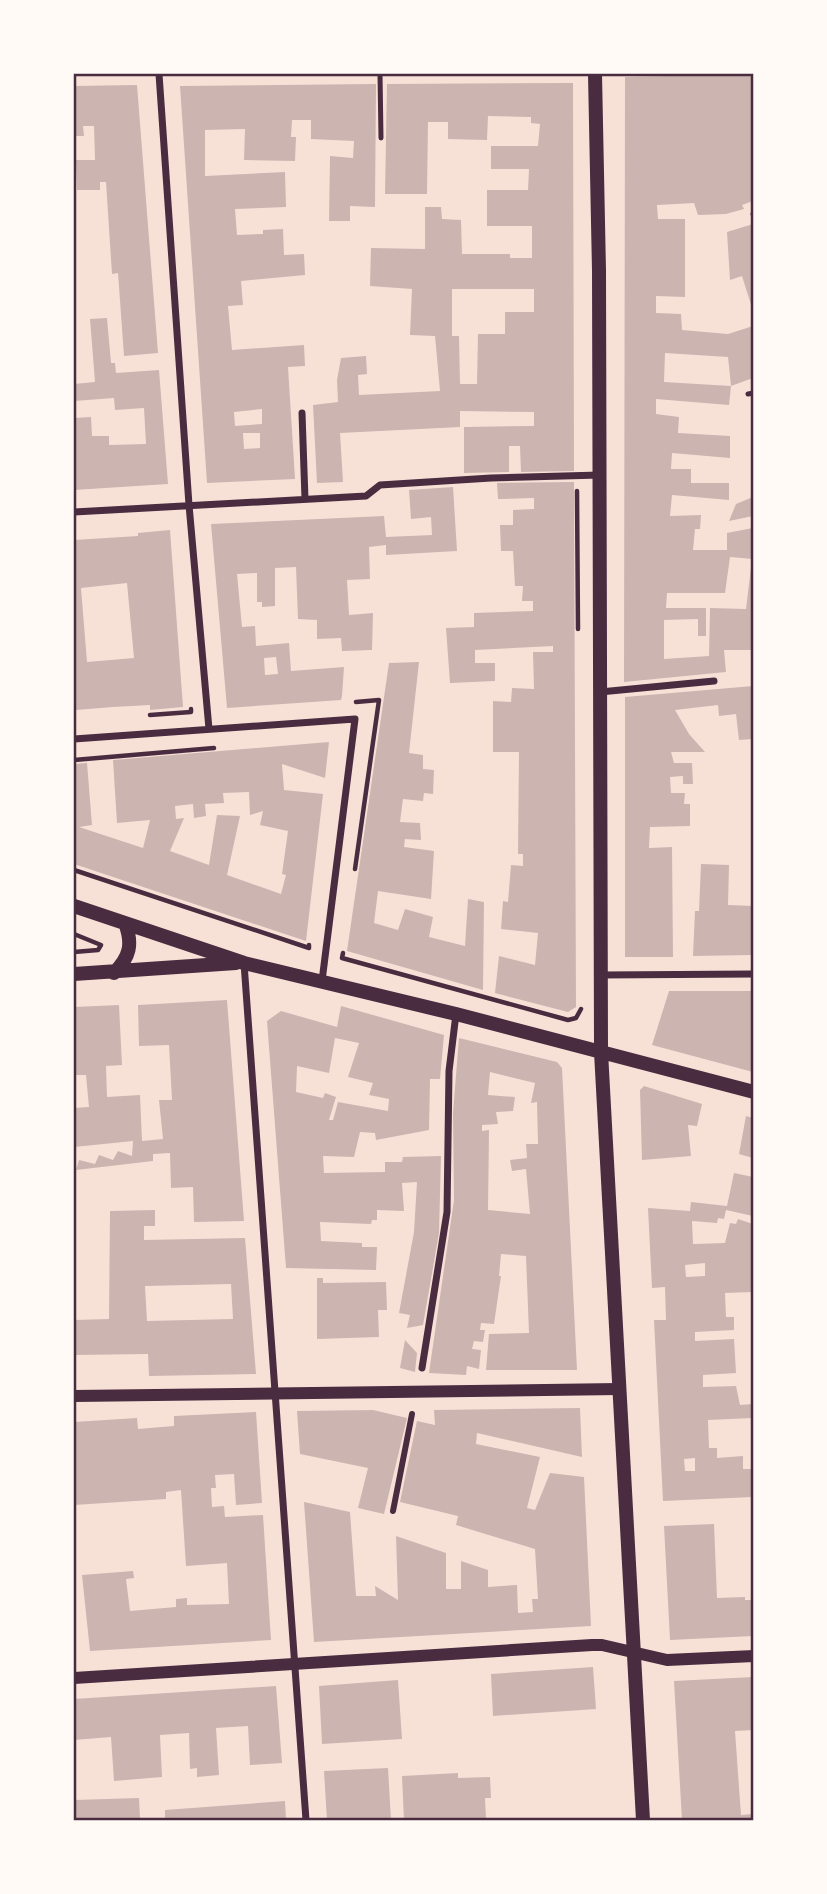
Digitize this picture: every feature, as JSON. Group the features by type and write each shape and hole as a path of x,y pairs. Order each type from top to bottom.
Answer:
{"main road":[{"path":"595,74 599,271 600,1052 643,1821"},
{"path":"74,906 244,963 456,1014 754,1092"},
{"path":"114,972 124,963 130,950 131,936 125,923"},
{"path":"74,974 244,963"}],"street":[{"path":"159,74 189,505 209,729"},
{"path":"302,413 305,499"},
{"path":"74,512 366,496 380,485 600,475"},
{"path":"600,692 714,681"},
{"path":"74,739 355,719 322,981"},
{"path":"244,963 306,1821"},
{"path":"601,975 754,974"},
{"path":"422,1368 447,1212 449,1072 456,1014"},
{"path":"74,1396 619,1389"},
{"path":"393,1511 412,1414"},
{"path":"74,1678 592,1645 667,1660 754,1656"}],"lane":[{"path":"380,74 381,138"}],"path":[{"path":"577,481 578,643"},
{"path":"139,716 191,712 190,698"},
{"path":"353,702 379,700 354,876"},
{"path":"74,760 226,747"},
{"path":"74,870 309,948 310,942"},
{"path":"74,934 101,946 98,950 74,952"},
{"path":"344,944 342,958 568,1020 576,1018 580,1012 580,998"}],"building":[{"path":"753,74 753,201 742,205 744,209 726,214 698,215 694,203 657,205 658,219 685,219 685,297 656,296 656,313 681,314 682,330 728,334 753,326 753,378 731,386 729,405 656,399 656,414 679,417 678,433 730,436 730,458 672,453 671,469 691,469 691,483 729,483 729,500 672,495 670,516 701,515 700,529 695,529 693,550 727,550 727,533 753,528 753,559 730,557 725,593 667,593 666,608 706,608 706,636 698,636 698,619 664,620 664,659 709,656 710,608 746,609 752,559 753,650 724,650 726,672 624,682 625,77","holes":["665,353 728,357 731,386 664,382"]},
{"path":"573,83 574,471 521,472 520,446 509,446 509,472 464,473 464,427 534,426 534,412 460,411 460,427 340,433 343,482 317,483 313,405 338,402 337,380 341,358 366,356 367,374 358,375 359,395 440,391 435,336 410,335 412,289 370,286 371,248 425,249 425,207 441,207 442,219 461,220 462,254 510,254 510,258 532,258 532,226 487,226 487,190 528,190 529,169 491,169 491,146 538,146 540,124 531,123 531,117 488,116 487,140 448,139 448,122 428,122 427,194 385,194 387,84","holes":["452,289 534,289 534,312 505,312 505,334 478,334 477,384 460,384 459,336 452,336"]},
{"path":"376,84 375,207 350,206 350,221 329,221 330,156 353,158 354,141 311,139 311,120 292,120 291,137 296,137 295,161 244,160 245,129 205,130 205,176 285,172 286,207 235,209 237,235 263,234 263,230 283,229 284,255 304,254 305,275 241,281 243,305 228,306 232,350 304,345 305,366 288,367 295,479 207,483 180,86","holes":["262,409 262,424 235,426 234,412","243,433 260,433 260,448 244,449"]},
{"path":"137,85 158,353 124,356 118,273 112,274 106,182 100,182 100,190 77,190 76,160 95,160 94,126 83,126 84,136 74,136 74,86"},
{"path":"753,224 753,311 742,276 730,280 727,232"},
{"path":"107,318 111,363 115,363 116,373 159,370 168,484 74,490 74,418 91,417 92,436 109,436 109,445 146,444 144,408 115,410 114,398 74,401 74,384 95,382 90,319"},
{"path":"574,482 576,1007 568,1012 495,993 499,956 535,965 538,933 501,929 503,901 508,902 511,865 523,866 523,854 518,854 519,752 493,752 493,701 511,702 512,688 534,689 533,652 553,652 553,646 475,650 475,663 495,663 495,681 450,683 446,628 474,627 474,613 533,611 533,601 522,601 523,586 515,586 513,551 501,551 500,525 513,525 513,510 534,509 534,498 498,499 497,483"},
{"path":"453,487 457,551 386,555 386,545 369,547 370,579 347,580 349,615 373,613 372,650 342,651 341,638 317,639 317,620 298,619 296,567 275,568 275,606 262,607 262,602 257,602 257,573 237,574 242,627 255,626 256,646 289,643 291,671 344,667 341,700 227,708 211,524 384,516 386,537 432,535 431,517 411,519 409,490","holes":["276,657 278,674 265,675 264,658"]},
{"path":"753,497 753,516 729,521 736,504"},
{"path":"170,530 183,707 150,710 150,705 76,710 74,716 74,540 138,536 138,533","holes":["127,583 134,658 87,662 81,588"]},
{"path":"419,662 409,753 423,755 423,769 434,770 433,794 424,793 423,801 403,799 400,822 420,823 421,840 405,839 404,847 434,851 431,899 378,891 374,923 398,930 405,909 433,917 429,937 465,946 468,899 484,902 483,990 347,951 389,663"},
{"path":"753,686 753,739 739,740 736,714 719,716 718,705 675,710 689,734 705,752 671,752 674,763 692,763 693,784 683,784 683,776 670,777 671,793 685,793 684,804 690,804 690,826 650,827 649,848 672,847 673,957 625,957 625,697"},
{"path":"329,742 325,778 282,764 284,790 323,794 306,941 74,864 74,764 87,763 92,825 79,827 143,848 150,820 117,823 113,760","holes":["249,792 250,815 263,811 260,825 288,831 282,874 286,875 281,894 227,875 240,816 217,815 209,865 170,851 184,818 176,819 175,806 193,804 194,818 206,816 205,804 224,803 223,793"]},
{"path":"701,864 729,865 728,905 753,906 753,955 693,956"},
{"path":"669,991 753,991 753,1072 652,1045"},
{"path":"227,1000 244,1221 194,1222 193,1187 171,1188 170,1153 153,1154 153,1161 76,1170 79,1160 95,1164 99,1155 113,1160 118,1151 132,1156 133,1141 74,1147 74,1108 89,1107 86,1075 76,1075 74,1007 119,1005 122,1065 106,1066 107,1097 140,1095 142,1141 163,1139 159,1100 172,1100 169,1045 139,1046 138,1005"},
{"path":"341,1006 444,1035 440,1079 430,1079 429,1130 376,1140 375,1133 360,1132 354,1157 323,1156 324,1173 385,1172 385,1162 402,1162 403,1157 441,1156 439,1233 423,1325 407,1328 410,1315 399,1313 414,1232 417,1182 402,1183 404,1211 377,1210 377,1220 372,1220 371,1224 320,1222 321,1241 362,1243 362,1247 377,1247 376,1270 286,1268 267,1021 281,1011 337,1027","holes":["335,1038 359,1043 348,1077 373,1083 369,1095 389,1099 388,1111 338,1102 333,1120 329,1120 336,1097 325,1093 323,1098 296,1092 297,1066 329,1073"]},
{"path":"459,1038 557,1062 562,1068 577,1370 486,1370 489,1334 529,1333 526,1256 501,1254 501,1276 494,1324 481,1323 480,1330 485,1330 483,1342 474,1341 472,1349 481,1350 479,1369 467,1366 466,1375 429,1373 454,1200 453,1113","holes":["490,1072 535,1083 531,1103 537,1102 538,1144 526,1144 527,1158 510,1160 512,1171 526,1169 530,1214 488,1210 489,1130 482,1131 482,1125 498,1124 496,1112 513,1111 515,1097 488,1095"]},
{"path":"644,1086 702,1104 697,1126 688,1125 691,1156 642,1160 640,1090"},
{"path":"746,1116 753,1118 753,1158 739,1154"},
{"path":"734,1173 753,1177 753,1216 726,1210 724,1219 718,1218 717,1223 692,1221 693,1244 725,1243 730,1223 736,1224 738,1219 753,1224 753,1292 725,1293 726,1317 734,1317 734,1330 695,1332 695,1341 734,1339 736,1373 703,1375 703,1387 736,1386 740,1405 753,1404 753,1418 708,1420 709,1448 717,1448 717,1458 743,1456 743,1469 753,1469 753,1497 663,1501 654,1320 666,1320 665,1287 652,1288 648,1208 690,1211 691,1202 727,1206","holes":["705,1263 705,1276 686,1277 685,1265","695,1458 695,1471 685,1471 684,1459"]},
{"path":"155,1210 155,1226 144,1226 144,1240 245,1238 256,1374 149,1376 148,1354 74,1355 74,1320 109,1319 110,1211","holes":["231,1284 233,1319 147,1321 145,1286"]},
{"path":"317,1278 323,1278 323,1283 386,1282 387,1310 378,1310 379,1337 317,1339"},
{"path":"405,1340 417,1353 415,1372 400,1368"},
{"path":"580,1408 582,1457 477,1433 476,1444 540,1457 527,1508 535,1510 550,1473 584,1477 591,1626 314,1642 304,1502 350,1512 356,1596 376,1596 375,1586 398,1600 396,1536 446,1553 446,1589 461,1589 461,1561 488,1570 488,1587 517,1585 518,1613 533,1612 532,1599 538,1599 535,1549 456,1525 458,1516 400,1502 417,1421 435,1425 434,1410"},
{"path":"373,1410 407,1418 384,1514 358,1508 368,1468 300,1454 297,1411"},
{"path":"256,1412 262,1503 236,1505 234,1474 215,1475 216,1488 211,1488 212,1507 224,1506 225,1517 263,1515 271,1640 90,1651 82,1575 133,1571 134,1578 126,1579 130,1611 176,1607 176,1599 187,1598 187,1605 229,1604 227,1563 186,1566 181,1490 166,1492 166,1499 74,1505 74,1422 137,1418 138,1429 174,1426 174,1416"},
{"path":"714,1524 717,1598 745,1597 745,1600 753,1600 753,1636 670,1640 664,1526"},
{"path":"593,1667 596,1709 493,1716 491,1674"},
{"path":"753,1677 753,1730 735,1731 741,1815 753,1814 753,1820 682,1820 674,1681"},
{"path":"398,1680 402,1739 322,1744 319,1686"},
{"path":"276,1686 282,1763 250,1765 248,1726 216,1728 219,1775 197,1777 197,1768 190,1769 189,1733 160,1735 162,1777 114,1781 111,1737 74,1740 74,1699"},
{"path":"388,1768 391,1820 327,1820 324,1771"},
{"path":"458,1773 458,1778 490,1777 491,1798 485,1798 486,1819 404,1820 402,1776"},
{"path":"139,1798 140,1818 74,1820 74,1800"},
{"path":"285,1801 286,1820 165,1820 165,1810"}]}
